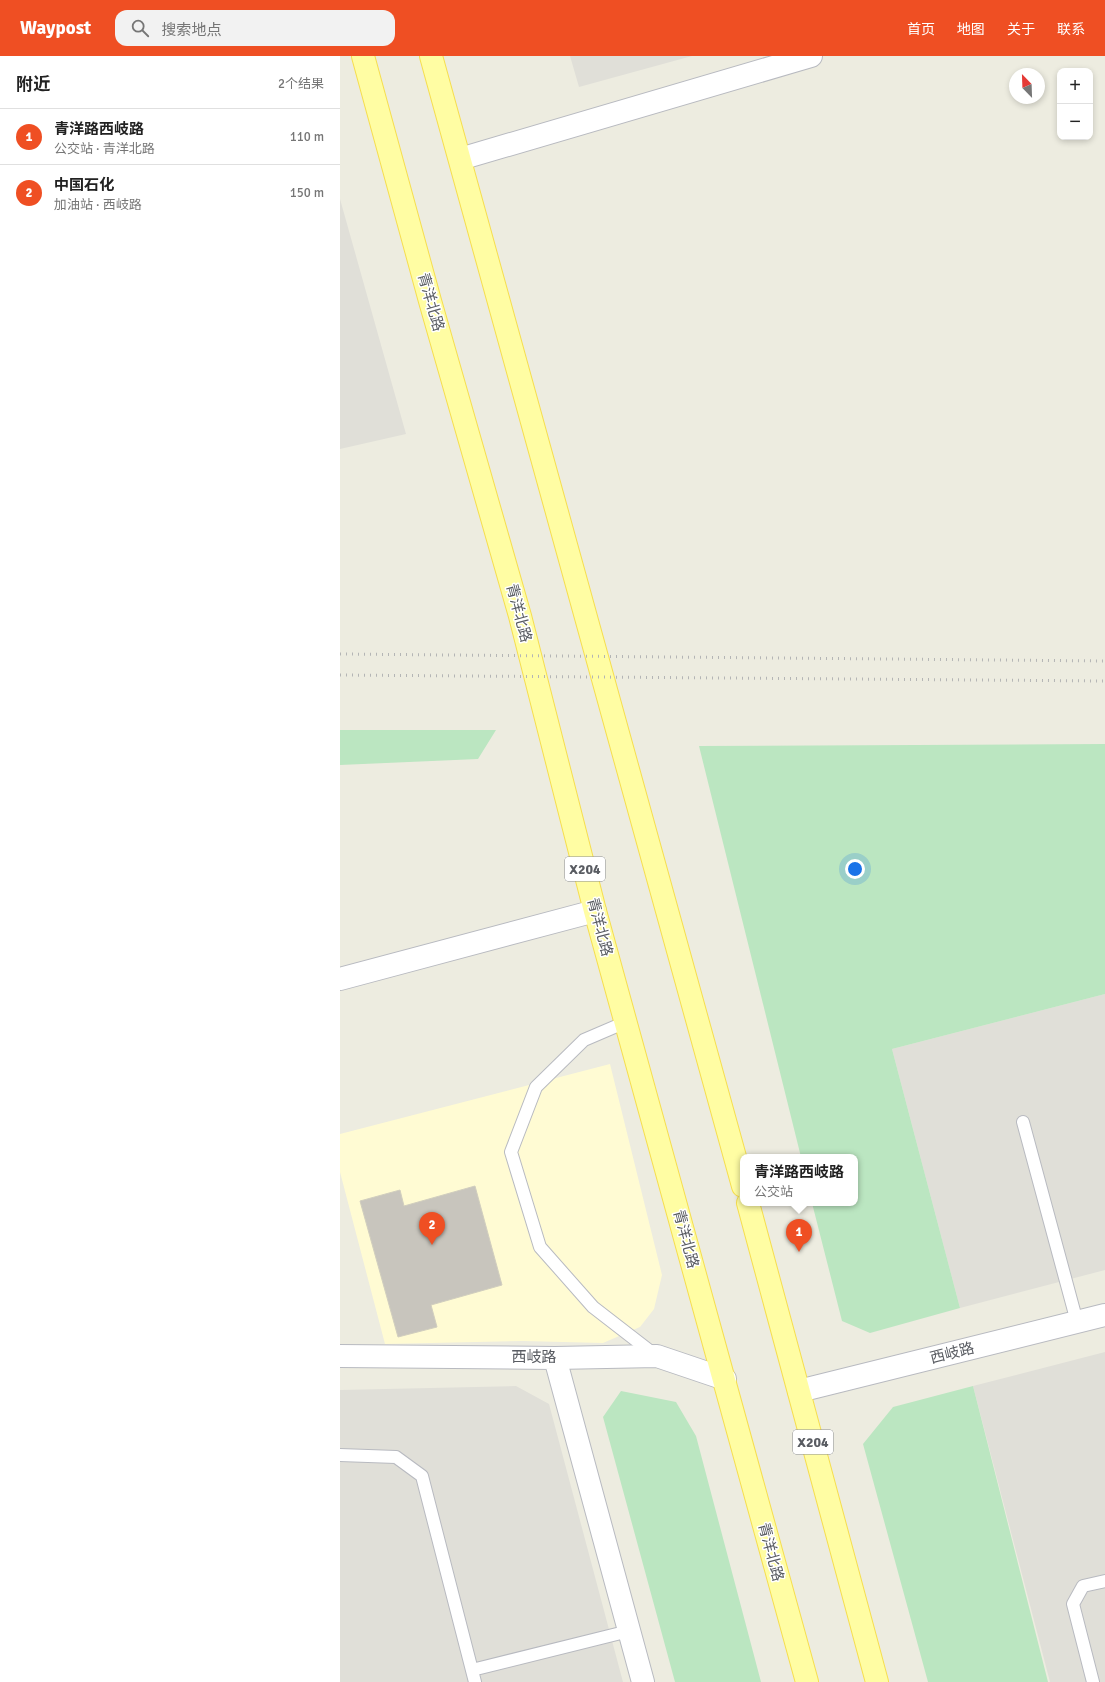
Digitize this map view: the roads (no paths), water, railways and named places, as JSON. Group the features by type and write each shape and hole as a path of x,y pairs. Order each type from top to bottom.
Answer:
{"main road":[{"name":"青洋北路","path":"363,56 430,301 520,616 595,911 725,1379 807,1682"},
{"path":"431,56 740,1175"},
{"name":"X204","path":"749,1206 877,1682"}],"street":[{"path":"460,159 811,56"},
{"path":"340,979 595,911"},
{"name":"西岐路","path":"799,1391 1105,1315"},
{"name":"西岐路","path":"340,1356 555,1358 657,1356 725,1379"},
{"path":"555,1358 643,1682"}],"lane":[{"path":"626,1022 584,1040 536,1087 511,1152 540,1247 592,1307 657,1356"},
{"path":"1022,1122 1078,1322"},
{"path":"340,1454 396,1457 422,1476 474,1676 629,1631"},
{"path":"1093,1682 1073,1604 1083,1586 1105,1581"}],"railway":[{"path":"340,654 1105,661"},
{"path":"340,675 1105,681"}],"place":[{"name":"中国石化","path":"432,1245"},
{"name":"青洋路西岐路","path":"799,1252"}]}
